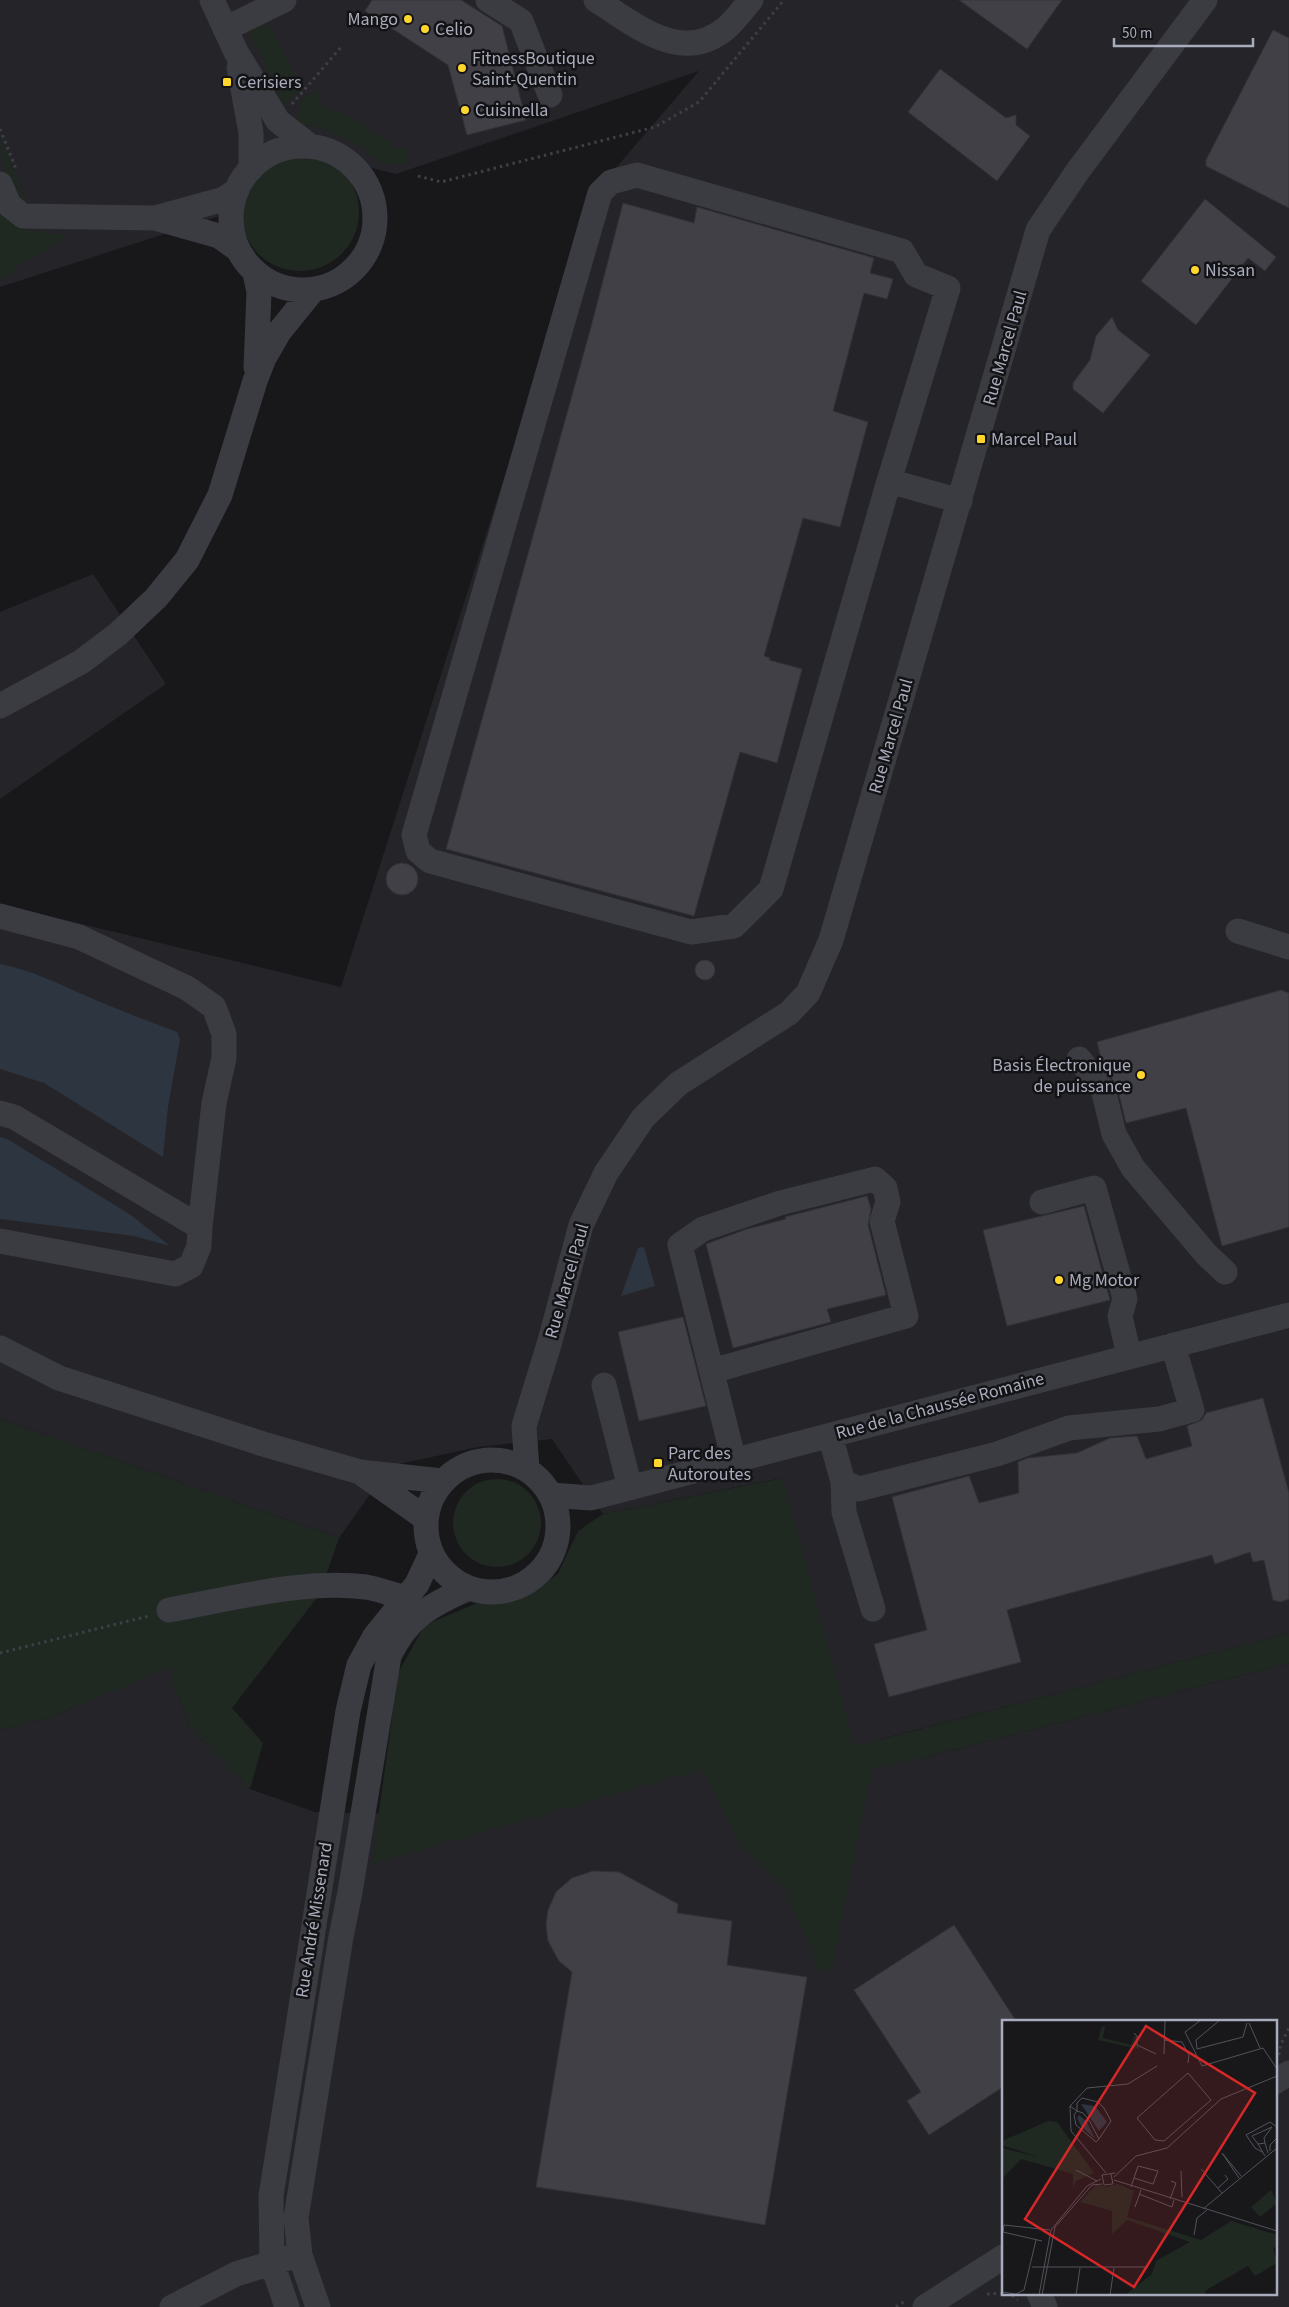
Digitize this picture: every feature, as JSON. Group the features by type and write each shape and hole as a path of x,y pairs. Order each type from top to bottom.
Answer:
{"street":[{"path":"212,0 236,52 278,120 310,146"},
{"path":"226,29 284,0"},
{"path":"488,0 521,21 550,95"},
{"path":"596,0 654,37 670,42 689,44 711,38 726,28 751,0"},
{"name":"Rue Marcel Paul","path":"527,1469 524,1426 550,1341 580,1225 606,1173 643,1118 678,1084 789,1013 808,993 831,940 1038,230 1077,172 1205,0"},
{"path":"236,52 250,133 251,169"},
{"path":"9,179 9,205 22,216 155,218 219,236 236,248 255,273 272,284 292,290 313,290 330,285 346,277 359,264 369,249 376,221 373,199 360,173 346,160 329,151 310,146 288,148 275,153 251,169 237,190 231,215 236,248"},
{"path":"637,176 902,251 916,275 948,288 889,481 772,889 734,926 691,932 430,861 418,851 414,835 439,745 600,193 611,182 637,176"},
{"path":"155,218 224,198 237,190"},
{"path":"255,273 259,292 255,381"},
{"path":"0,706 81,662 118,634 156,598 187,560 220,495 255,381 264,358 279,332 313,290"},
{"path":"889,481 960,501"},
{"path":"0,916 79,937 188,988 214,1008 224,1034 224,1058 214,1103 199,1246 191,1266 175,1274 0,1241"},
{"path":"1238,931 1289,947"},
{"path":"1079,1059 1103,1089 1114,1134 1133,1168 1206,1254 1225,1272"},
{"path":"0,1112 14,1117 200,1227"},
{"path":"712,1371 906,1316 882,1221 888,1202 885,1188 875,1179 771,1206 703,1229 680,1245 734,1460"},
{"path":"1042,1202 1094,1188 1126,1300 1120,1316 1129,1356"},
{"name":"Rue de la Chaussée Romaine","path":"551,1495 591,1498 1289,1315"},
{"path":"843,1482 859,1489 997,1454 1069,1428 1159,1419 1192,1410 1173,1345"},
{"path":"0,1348 59,1378 160,1412 360,1472 442,1481"},
{"path":"604,1385 630,1488"},
{"name":"Rue Marcel Paul","path":"492,1459 524,1426"},
{"path":"830,1435 843,1482 844,1512 873,1609"},
{"path":"492,1459 512,1462 527,1469 541,1480 551,1495 557,1511 558,1531 554,1551 546,1563 528,1582 509,1590 489,1592 469,1588 453,1580 431,1554 426,1536 426,1518 431,1498 442,1481 456,1469 474,1461 492,1459"},
{"path":"360,1472 426,1518"},
{"path":"558,1531 591,1498"},
{"name":"Rue André Missenard","path":"287,2307 272,2263 271,2196 312,1924 348,1711 359,1665 375,1636 417,1584 431,1554"},
{"path":"169,1610 278,1590 336,1585 367,1587 406,1598"},
{"name":"Rue André Missenard","path":"318,2307 300,2255 296,2218 389,1656 398,1637 416,1616 439,1601 469,1588"},
{"path":"348,1711 378,1716"},
{"path":"1276,2081 1289,2073"},
{"path":"172,2307 236,2274 300,2255"},
{"path":"925,2307 1002,2258"},
{"path":"1039,2294 1045,2307"}],"path":[{"path":"418,176 441,182 655,127 699,102 784,0"},
{"path":"278,120 342,46"},
{"path":"0,129 9,179"},
{"path":"0,1653 169,1610"},
{"path":"1276,2058 1279,2055 1281,2044 1289,2028"},
{"path":"986,2294 1009,2294 1020,2301 1022,2307"}],"shaded area":[{"path":"0,0 1289,0 1289,1633 877,1740 916,1760 1289,1663 1289,2307 0,2307 0,1730 52,1717 167,1667 191,1729 250,1789 315,1812 390,1814 782,1478 603,1514 552,1439 478,1447 390,1466 339,1538 0,1419 0,904 341,987 596,191 699,71 396,174 271,142 220,216 0,287"},
{"path":"267,20 301,89 284,104 248,31"},
{"path":"321,91 319,104 353,118 398,149 409,147 408,158 404,165 378,162 356,143 326,130 298,124 298,108 305,95"},
{"path":"0,136 27,204 15,191 6,173"},
{"path":"300,153 323,157 342,170 355,189 359,212 355,235 342,254 323,267 300,271 277,267 258,254 245,235 241,212 245,189 258,170 277,157"},
{"path":"0,211 25,230 65,235 48,252 16,265 16,274 0,279"},
{"path":"93,574 166,684 0,799 0,612"},
{"path":"0,1419 339,1538 319,1595 232,1708 263,1743 250,1789 191,1729 167,1668 52,1717 0,1730"},
{"path":"783,1478 855,1746 1289,1633 1289,1663 916,1760 872,1769 832,1970 820,1971 784,1888 737,1841 702,1769 372,1864 398,1673 425,1625 475,1604 517,1601 558,1574 578,1531 603,1514"},
{"path":"497,1479 514,1483 528,1492 537,1506 541,1523 537,1540 528,1554 514,1563 497,1567 480,1563 466,1554 457,1540 453,1523 457,1506 466,1492 480,1483"}],"water":[{"path":"0,964 35,974 177,1032 180,1039 168,1107 163,1157 44,1083 0,1069"},
{"path":"0,1137 9,1140 131,1215 170,1246 134,1236 0,1219"},
{"path":"644,1247 655,1286 621,1296 638,1248"}],"building":[{"path":"372,0 461,0 502,26 526,120 467,135 448,65 365,11"},
{"path":"959,0 1062,0 1027,49"},
{"path":"1273,30 1289,38 1289,208 1206,166 1206,160"},
{"path":"940,69 1006,118 1016,115 1016,125 1030,136 997,181 908,112"},
{"name":"Nissan","path":"1205,199 1276,257 1265,271 1248,258 1196,325 1141,281"},
{"path":"623,203 694,223 697,207 874,258 870,273 893,279 887,299 864,293 833,411 868,422 840,527 803,518 764,656 770,658 769,660 802,669 777,763 740,752 694,916 446,849 591,327"},
{"path":"1112,317 1118,330 1150,355 1103,413 1073,389 1073,383 1090,360 1096,336"},
{"path":"402,863 414,867 418,879 414,891 402,895 390,891 386,879 390,867"},
{"path":"705,960 712,963 715,970 712,977 705,980 698,977 695,970 698,963"},
{"path":"1281,990 1289,993 1289,1227 1222,1246 1186,1108 1126,1123 1117,1086 1103,1066 1097,1042"},
{"path":"867,1196 871,1209 868,1225 886,1295 827,1309 831,1322 733,1348 706,1244 747,1229 786,1219 785,1217"},
{"path":"1084,1206 1110,1300 1007,1326 983,1230"},
{"path":"683,1317 706,1406 639,1421 618,1332"},
{"path":"1263,1398 1289,1493 1289,1599 1280,1602 1273,1600 1264,1560 1253,1562 1250,1552 1215,1564 1212,1555 1007,1610 1021,1662 889,1697 874,1644 927,1630 892,1497 969,1476 979,1503 1019,1493 1018,1462 1028,1458 1077,1453 1110,1438 1137,1436 1146,1459 1192,1446 1187,1426 1202,1420 1206,1413"},
{"path":"593,1871 619,1872 678,1904 677,1913 732,1921 727,1965 807,1977 765,2225 631,2201 536,2187 572,1972 559,1961 548,1941 546,1925 548,1910 556,1892 572,1878"},
{"path":"954,1925 1015,2020 1002,2020 1002,2088 929,2135 907,2101 921,2092 854,1990"}],"place":[{"name":"Mango","path":"408,19"},
{"name":"Celio","path":"425,29"},
{"name":"FitnessBoutique Saint-Quentin","path":"462,68"},
{"name":"Cerisiers","path":"227,82"},
{"name":"Cuisinella","path":"465,110"},
{"name":"Nissan","path":"1195,270"},
{"name":"Marcel Paul","path":"981,439"},
{"name":"Basis Électronique de puissance","path":"1141,1075"},
{"name":"Mg Motor","path":"1059,1280"},
{"name":"Parc des Autoroutes","path":"658,1463"}]}
